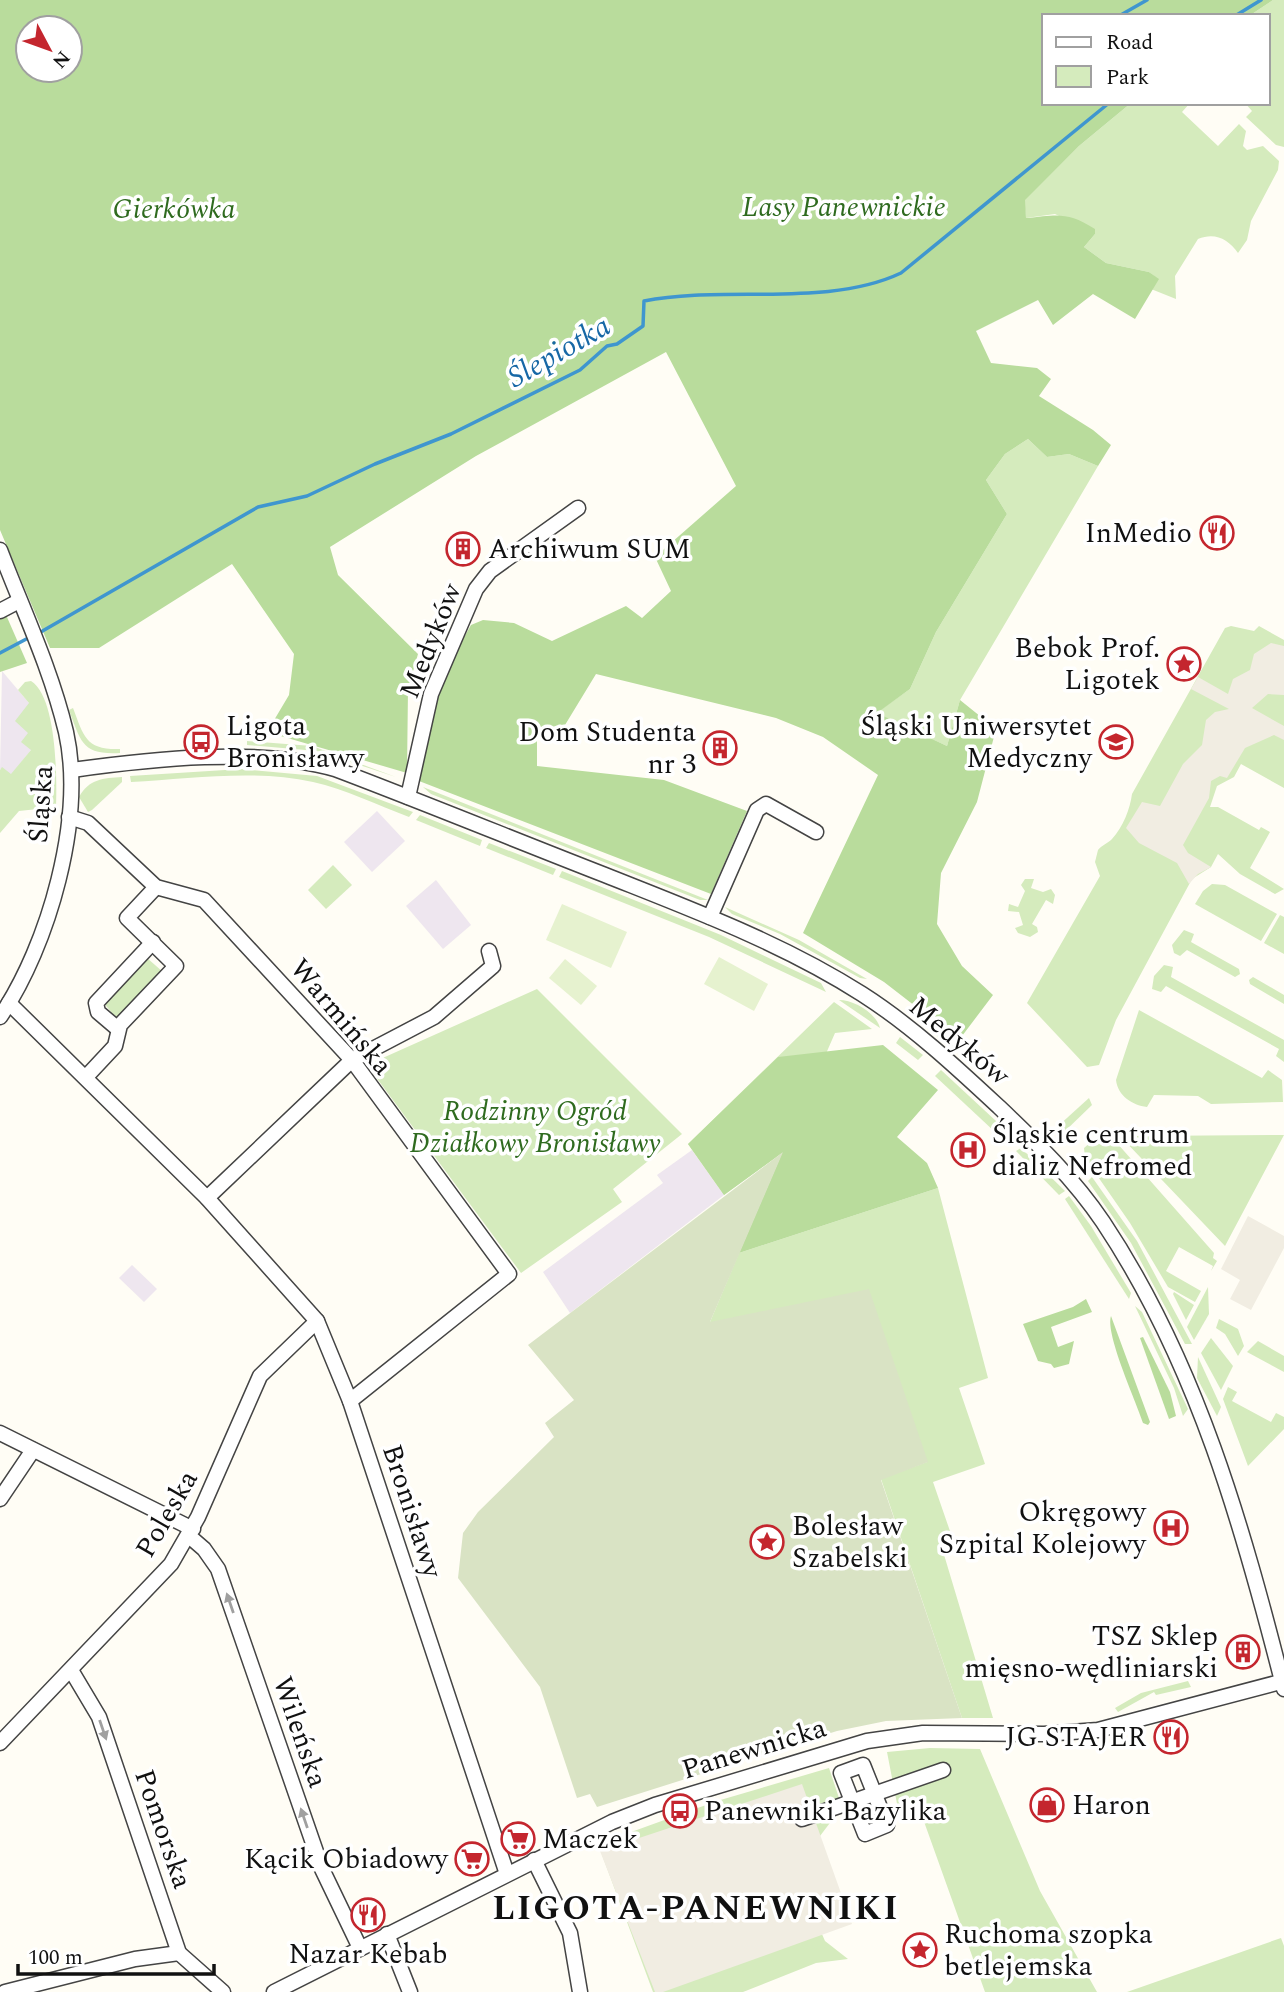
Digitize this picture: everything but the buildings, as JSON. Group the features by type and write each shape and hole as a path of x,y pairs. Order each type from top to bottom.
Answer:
{"street":[{"name":"Medyków","path":"408,797 430,694 476,589 490,571 578,508"},
{"name":"Śląska","path":"0,550 60,709 72,770 69,817 52,910 29,967 0,1017"},
{"path":"0,611 19,601"},
{"name":"Medyków","path":"72,770 225,758 286,759 335,769 710,917 809,963 865,996 900,1022 955,1066 1063,1171 1096,1212 1162,1325 1202,1415 1241,1531 1283,1684"},
{"path":"710,917 757,810 766,804 816,832"},
{"name":"Warmińska","path":"69,817 88,823 156,887 204,900 352,1060 509,1274 350,1401"},
{"path":"86,1077 115,1046 118,1029 176,966 127,918 156,887"},
{"path":"118,1029 98,1012 96,1003 153,942"},
{"path":"207,1198 352,1060 451,1005 493,966 489,951"},
{"name":"Bronisławy","path":"9,1003 207,1198 317,1321 350,1401 507,1874"},
{"name":"Poleska","path":"0,1743 172,1564 191,1532 260,1376 317,1321"},
{"name":"Wileńska","path":"0,1433 191,1532 218,1569 322,1869 360,1948"},
{"path":"0,1499 33,1450"},
{"name":"Pomorska","path":"71,1670 99,1717 179,1953 223,1992"},
{"name":"Panewnicka","path":"274,1992 534,1860 655,1805 857,1743 923,1733 1044,1734 1098,1730 1283,1684"},
{"path":"857,1743 887,1825 865,1834 841,1773 863,1765"},
{"path":"802,1819 943,1770"},
{"path":"534,1860 570,1933 580,1992"},
{"path":"387,1934 410,1992"},
{"path":"5,1992 135,1959 179,1953"}],"shaded area":[{"path":"1271,643 1284,646 1284,695 1268,694 1252,708 1284,726 1284,740 1274,735 1245,748 1227,778 1220,776 1211,781 1209,798 1183,845 1188,853 1211,867 1198,874 1189,884 1177,863 1139,843 1126,828 1142,802 1160,806 1183,764 1202,745 1206,720 1215,712 1229,709 1191,689 1198,677 1228,694 1233,679 1250,670 1254,654"},
{"path":"2,671 29,703 31,750 11,775 2,768 0,770"},
{"path":"377,811 405,841 372,872 344,842"},
{"path":"436,880 471,925 443,949 406,906"},
{"path":"692,1150 724,1195 570,1313 543,1272 663,1183 657,1175"},
{"path":"1248,1216 1284,1236 1284,1248 1251,1310 1230,1299 1240,1280 1221,1269"},
{"path":"132,1265 157,1289 144,1302 119,1278"},
{"path":"802,1784 852,1924 663,1992 655,1992 600,1851"}],"green space":[{"name":"Lasy Panewnickie","path":"0,0 1273,0 1252,14 1042,14 1042,105 1129,105 1079,146 1025,200 1026,218 1054,215 1077,219 1095,229 1095,234 1084,247 1106,263 1149,272 1159,279 1135,319 1093,294 1053,325 1038,300 976,331 991,363 1037,368 1051,379 1039,396 1093,430 1111,445 1098,466 1069,454 1047,457 1028,439 1005,454 986,480 1007,514 936,632 910,689 877,713 947,746 960,700 996,729 977,802 941,873 937,924 962,966 993,995 959,1040 884,982 803,933 878,775 823,737 776,718 596,674 565,725 537,729 537,766 664,780 747,811 711,894 419,781 433,692 471,625 483,620 514,623 552,641 626,606 642,618 671,591 655,557 736,486 666,352 476,456 330,547 338,575 418,654 408,689 407,773 267,732 289,695 294,654 232,564 99,648 50,648 0,530"},
{"path":"1273,0 1284,0 1284,147 1276,145 1246,117 1252,111 1247,105 1270,105 1270,14 1252,14"},
{"path":"1129,105 1188,105 1182,112 1218,146 1239,124 1246,131 1243,146 1247,150 1263,146 1279,161 1278,170 1251,221 1247,240 1238,253 1221,238 1210,236 1198,239 1175,276 1176,299 1151,289 1158,279 1149,272 1106,263 1084,247 1095,234 1055,214 1026,218 1024,200 1079,146"},
{"path":"1028,439 1047,457 1069,454 1098,466 960,700 947,746 876,713 910,689 936,632 1007,514 986,480 1005,454"},
{"path":"0,601 27,663 0,672"},
{"path":"1231,626 1254,631 1259,626 1284,640 1284,788 1241,764 1234,777 1217,786 1210,807 1218,807 1259,830 1261,827 1270,832 1250,868 1284,889 1275,894 1240,874 1218,854 1211,867 1192,879 1116,1020 1099,1065 1087,1067 1027,1003 1100,876 1095,862 1098,850 1112,839 1119,829 1128,812 1132,794 1225,628"},
{"path":"31,681 40,690 51,721 56,807 19,811 0,833 0,770 2,767 11,774 31,750 21,742 28,733 15,721 29,703 18,690 25,682"},
{"path":"73,708 88,740 100,747 120,749 120,753 90,749 80,738 69,710"},
{"path":"247,741 312,746 396,777 317,751 247,745"},
{"path":"241,769 317,776 413,812 409,817 337,789 291,778 245,775 131,782 130,776"},
{"path":"122,777 122,782 88,812 79,797 87,786 103,779"},
{"path":"423,787 708,900 700,900 431,794"},
{"path":"420,815 482,840 480,846 416,820"},
{"path":"489,843 556,869 553,875 486,848"},
{"path":"333,865 352,885 326,909 308,890"},
{"path":"562,871 721,935 821,983 826,992 709,937 559,877"},
{"path":"1025,879 1034,879 1031,888 1043,892 1051,889 1055,895 1053,904 1046,900 1032,924 1037,927 1038,932 1030,937 1018,933 1015,928 1023,925 1019,912 1008,911 1009,904 1018,907 1025,891 1021,885"},
{"path":"1212,884 1225,885 1277,914 1261,941 1195,904 1203,891"},
{"path":"562,904 627,932 611,968 546,940"},
{"path":"725,907 799,940 867,979 860,978 780,934 732,914"},
{"path":"1280,915 1284,917 1284,954 1264,943"},
{"path":"1184,930 1194,934 1191,942 1239,969 1240,974 1235,977 1187,950 1180,956 1174,953 1172,945"},
{"path":"719,957 768,984 754,1011 704,984"},
{"path":"147,958 163,972 116,1018 103,1002"},
{"path":"565,959 597,986 581,1005 549,978"},
{"path":"1164,965 1173,967 1171,977 1284,1040 1284,1062 1276,1056 1279,1049 1166,986 1161,992 1152,989 1154,976"},
{"path":"1253,977 1284,995 1284,1004 1250,984 1249,980"},
{"name":"Rodzinny Ogród Działkowy Bronisławy","path":"537,989 682,1134 613,1189 622,1202 521,1273 367,1065"},
{"path":"839,1000 864,1008 878,1022 880,1028"},
{"path":"834,1002 872,1029 835,1033 783,1152 724,1195 688,1144"},
{"path":"1139,1010 1262,1078 1268,1070 1282,1080 1283,1102 1211,1104 1198,1096 1154,1095 1147,1107 1131,1102 1120,1091 1116,1080"},
{"path":"917,1015 959,1049 953,1049 915,1018"},
{"path":"900,1037 923,1055 918,1060 896,1043"},
{"path":"883,1045 938,1090 897,1137 927,1163 938,1188 739,1253 782,1153 724,1195 688,1144 778,1057"},
{"path":"941,1070 1010,1134 1010,1146 935,1076"},
{"path":"1089,1098 1092,1105 1063,1133 1058,1132 1057,1127"},
{"path":"1109,1134 1214,1253 1213,1258 1217,1261 1211,1271 1213,1266 1179,1247 1166,1271 1201,1291 1195,1302 1168,1287 1130,1223 1085,1158 1084,1148 1098,1136"},
{"path":"1284,1135 1225,1246 1120,1136 1139,1136"},
{"path":"1021,1148 1065,1191 1059,1195 1016,1151"},
{"path":"783,1152 710,1322 869,1289 928,1462 881,1480 962,1718 886,1721 837,1731 597,1807 590,1794 577,1798 540,1687 458,1578 463,1533 478,1512 554,1437 545,1423 574,1400 528,1345"},
{"path":"1092,1177 1137,1241 1192,1344 1185,1344 1131,1243 1088,1181"},
{"path":"938,1188 988,1378 959,1388 985,1464 933,1482 951,1534 939,1538 993,1718 962,1718 881,1479 927,1462 710,1322 739,1253"},
{"path":"1069,1196 1091,1226 1131,1293 1129,1299 1065,1199"},
{"path":"1208,1287 1209,1314 1194,1340 1187,1327"},
{"path":"1174,1292 1194,1305 1186,1320 1173,1294"},
{"path":"1086,1299 1092,1312 1051,1327 1058,1347 1074,1341 1069,1364 1054,1368 1051,1364 1038,1361 1023,1324 1073,1307"},
{"path":"1135,1306 1142,1312 1188,1409 1183,1416 1174,1388"},
{"path":"1111,1316 1150,1422 1148,1425 1143,1423 1117,1352 1110,1325"},
{"path":"1219,1319 1238,1329 1244,1346 1238,1356 1225,1334 1216,1328"},
{"path":"1143,1337 1170,1392 1176,1416 1169,1419 1140,1338"},
{"path":"1211,1338 1233,1366 1221,1390 1201,1353"},
{"path":"1258,1341 1284,1356 1284,1372 1247,1352"},
{"path":"1198,1357 1221,1407 1217,1416 1197,1378"},
{"path":"1228,1387 1237,1392 1232,1401 1271,1422 1276,1413 1284,1417 1284,1429 1248,1466 1223,1399"},
{"path":"1188,1681 1191,1687 1156,1695 1154,1692 1118,1712 1115,1708 1141,1693"},
{"path":"930,1748 980,1749 1040,1891 1097,1992 985,1992 922,1816 899,1814 887,1752"},
{"path":"829,1768 842,1807 820,1836 818,1925 825,1941 848,1959 816,1963 743,1992 653,1992 598,1844 717,1801"},
{"path":"1281,1938 1284,1946 1284,1992 1127,1992"}],"waterway":[{"path":"1122,14 1147,0"},
{"name":"Ślepiotka","path":"1238,14 1261,0"},
{"name":"Ślepiotka","path":"39,633 258,507 307,496 375,464 451,434 580,370 607,346 617,344 643,326 644,301 708,295 841,290 872,284 901,273 1107,105"},
{"name":"Ślepiotka","path":"0,653 32,636"}],"place":[{"name":"InMedio","path":"1217,533"},
{"name":"Archiwum SUM","path":"463,549"},
{"name":"Bebok Prof. Ligotek","path":"1184,664"},
{"name":"Ligota Bronisławy","path":"201,742"},
{"name":"Śląski Uniwersytet Medyczny","path":"1116,742"},
{"name":"Dom Studenta nr 3","path":"720,748"},
{"name":"Śląskie centrum dializ Nefromed","path":"968,1150"},
{"name":"Okręgowy Szpital Kolejowy","path":"1171,1528"},
{"name":"Bolesław Szabelski","path":"767,1542"},
{"name":"TSZ Sklep mięsno-wędliniarski","path":"1243,1652"},
{"name":"JG STAJER","path":"1171,1737"},
{"name":"Haron","path":"1047,1805"},
{"name":"Panewniki Bazylika","path":"680,1811"},
{"name":"Maczek","path":"518,1839"},
{"name":"Kącik Obiadowy","path":"472,1859"},
{"name":"Nazar Kebab","path":"368,1915"},
{"name":"Ruchoma szopka betlejemska","path":"920,1950"}],"district":[{"name":"LIGOTA-PANEWNIKI","path":"696,1908"}],"park label":[{"name":"Gierkówka","path":"174,209"}]}
